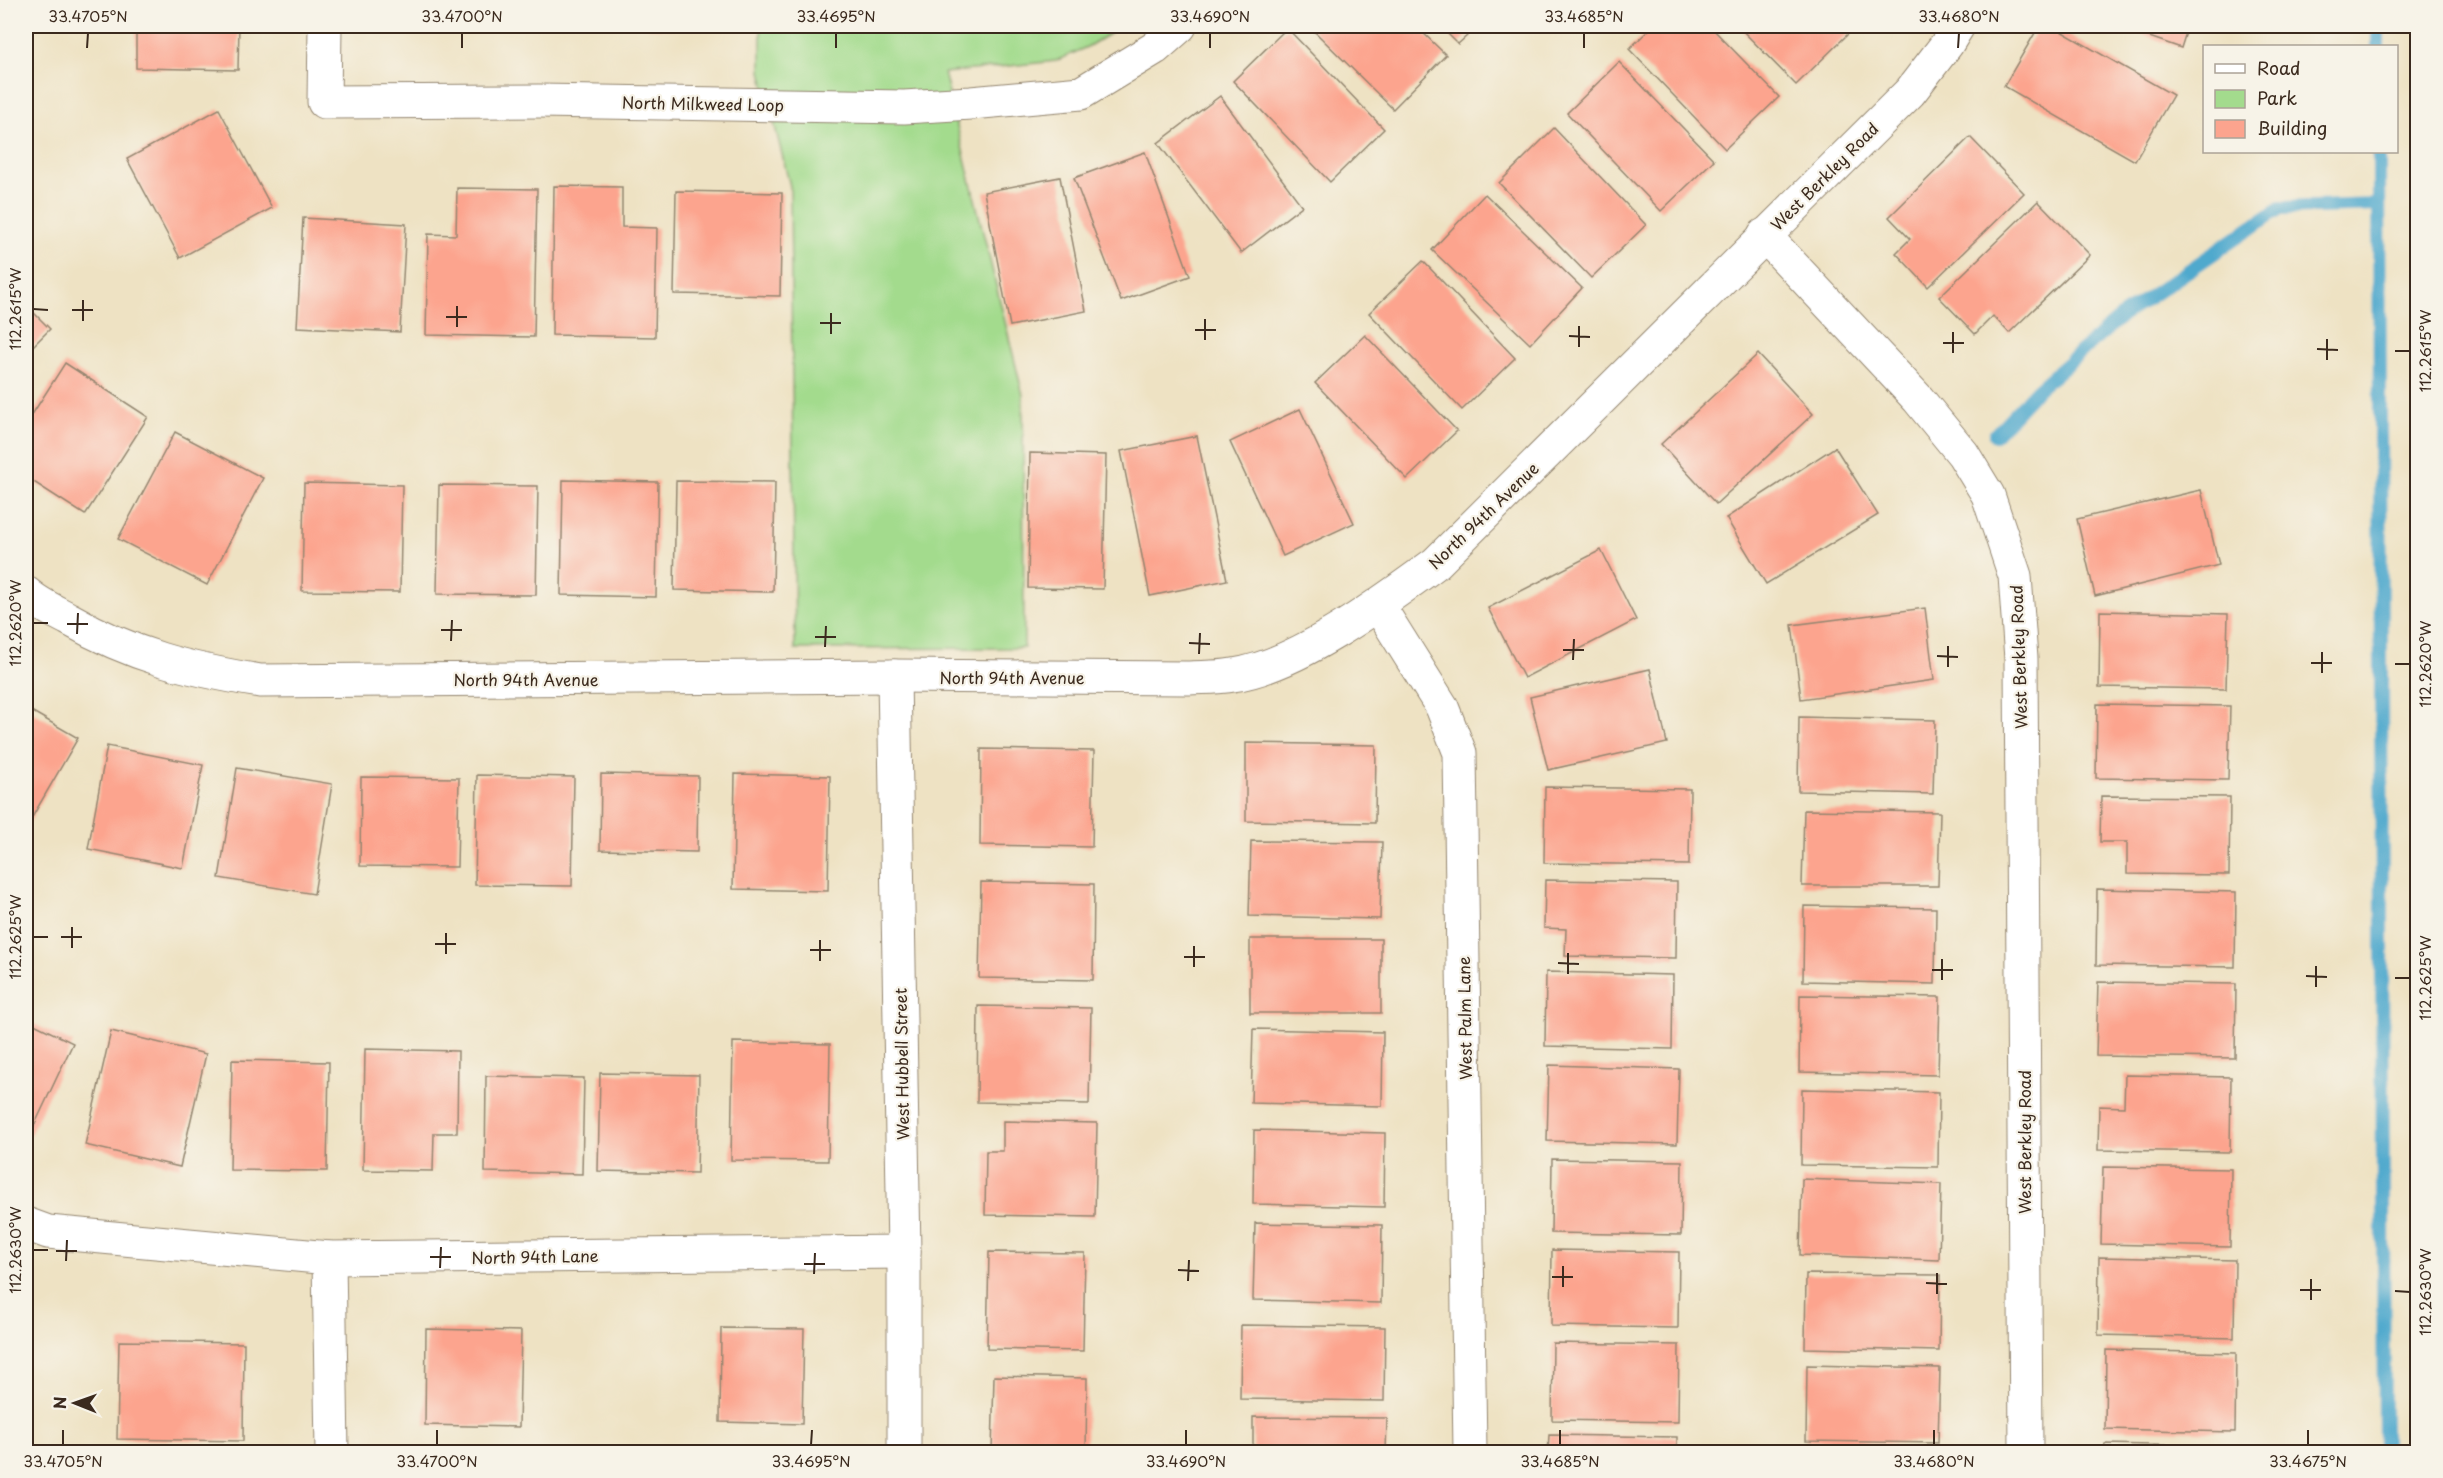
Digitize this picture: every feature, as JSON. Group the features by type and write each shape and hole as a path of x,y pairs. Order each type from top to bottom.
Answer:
{"street":[{"name":"North Milkweed Loop","path":"325,26 324,102 539,100 904,107 1081,93 1155,48 1180,26"},
{"name":"West Berkley Road","path":"1958,26 1910,93 1764,236 1918,399 1963,454 1988,495 2015,576 2021,671 2026,1452"},
{"name":"North 94th Avenue","path":"26,593 100,637 158,660 210,673 260,681 894,676 1187,678 1234,675 1276,663 1292,655 1378,605 1436,563 1764,236"},
{"name":"West Palm Lane","path":"1378,605 1442,707 1460,753 1470,1452"},
{"name":"West Hubbell Street","path":"894,676 904,1252 904,1452"},
{"name":"North 94th Lane","path":"26,1224 48,1232 329,1258 904,1252"},
{"path":"329,1258 332,1452"}],"green space":[{"path":"761,26 1122,26 1089,46 1056,61 944,73 1023,395 1024,648 795,649 790,186 761,71"}],"building":[{"path":"136,26 239,26 238,70 136,68"},
{"path":"648,26 756,26 756,30 648,28"},
{"path":"1309,26 1416,26 1446,55 1393,109"},
{"path":"1440,26 1478,26 1458,44"},
{"path":"1653,26 1710,26 1779,97 1725,149 1629,49"},
{"path":"1738,26 1843,26 1850,32 1796,85"},
{"path":"2039,26 2052,26 2173,95 2135,161 2004,86"},
{"path":"2118,26 2188,26 2181,48"},
{"path":"1287,28 1384,129 1330,182 1233,81"},
{"path":"1619,62 1714,160 1661,211 1567,113"},
{"path":"1220,96 1302,206 1241,253 1158,143"},
{"path":"219,109 272,208 180,258 127,159"},
{"path":"1554,128 1646,225 1591,278 1499,183"},
{"path":"1970,137 2024,193 1928,287 1896,253 1910,239 1889,217"},
{"path":"1145,152 1190,276 1121,301 1074,178"},
{"path":"1060,177 1086,311 1010,326 984,192"},
{"path":"554,186 622,187 622,227 657,228 655,337 552,335"},
{"path":"457,188 537,189 534,337 426,335 428,234 456,235"},
{"path":"676,191 782,193 780,296 674,294"},
{"path":"1485,194 1582,288 1530,344 1432,250"},
{"path":"2038,201 2090,255 2009,333 1993,316 1975,334 1939,297"},
{"path":"303,218 406,224 400,332 297,327"},
{"path":"1423,261 1515,358 1462,410 1369,313"},
{"path":"26,305 50,329 26,353"},
{"path":"1365,335 1457,431 1407,479 1315,383"},
{"path":"1758,354 1813,414 1716,504 1661,444"},
{"path":"65,363 148,417 85,515 26,477 26,424"},
{"path":"1300,409 1354,523 1283,556 1230,442"},
{"path":"175,432 263,478 207,585 118,539"},
{"path":"1197,436 1227,580 1150,596 1121,451"},
{"path":"1835,447 1878,515 1766,584 1726,518"},
{"path":"1030,453 1106,455 1103,589 1028,588"},
{"path":"563,480 658,482 656,597 561,595"},
{"path":"676,481 775,482 773,592 674,590"},
{"path":"304,483 402,485 400,592 302,591"},
{"path":"439,485 538,486 536,595 437,594"},
{"path":"2201,490 2219,565 2095,596 2077,519"},
{"path":"1601,550 1636,620 1524,678 1488,608"},
{"path":"1925,608 1934,680 1801,699 1792,625"},
{"path":"2100,611 2228,614 2226,689 2099,687"},
{"path":"1650,669 1667,743 1548,770 1530,697"},
{"path":"2097,704 2230,706 2228,780 2096,778"},
{"path":"26,708 78,738 27,826 26,825"},
{"path":"1799,717 1935,720 1933,794 1798,791"},
{"path":"1246,743 1376,745 1375,823 1246,821"},
{"path":"107,746 203,765 183,868 88,849"},
{"path":"981,749 1094,751 1092,847 980,845"},
{"path":"237,768 332,784 314,894 219,878"},
{"path":"601,774 698,776 697,852 600,850"},
{"path":"735,774 830,776 828,891 733,889"},
{"path":"477,775 574,777 572,886 475,885"},
{"path":"361,777 459,778 457,867 360,866"},
{"path":"1545,787 1690,789 1689,865 1544,863"},
{"path":"2101,796 2230,797 2229,875 2127,874 2127,842 2100,842"},
{"path":"1804,810 1940,812 1938,886 1802,886"},
{"path":"1251,841 1382,842 1380,919 1249,916"},
{"path":"1545,880 1677,882 1676,958 1565,956 1566,929 1544,928"},
{"path":"981,882 1094,884 1093,980 979,978"},
{"path":"2097,889 2236,892 2235,967 2096,965"},
{"path":"1804,906 1936,908 1935,984 1803,981"},
{"path":"1250,939 1381,939 1381,1013 1250,1013"},
{"path":"1546,972 1673,975 1672,1049 1545,1046"},
{"path":"2098,982 2236,984 2235,1058 2096,1056"},
{"path":"1800,995 1940,997 1938,1075 1799,1072"},
{"path":"978,1006 1091,1008 1089,1104 977,1102"},
{"path":"26,1020 73,1043 26,1143"},
{"path":"1253,1029 1383,1032 1382,1106 1251,1103"},
{"path":"111,1031 206,1054 180,1167 85,1145"},
{"path":"733,1042 830,1044 828,1161 731,1160"},
{"path":"365,1049 458,1051 457,1133 434,1133 433,1171 363,1170"},
{"path":"232,1060 329,1062 327,1171 230,1170"},
{"path":"1549,1065 1679,1069 1677,1144 1547,1141"},
{"path":"600,1073 699,1075 697,1173 598,1171"},
{"path":"2125,1075 2231,1077 2230,1152 2098,1150 2099,1106 2124,1107"},
{"path":"486,1076 584,1078 582,1174 485,1172"},
{"path":"1802,1089 1939,1092 1938,1167 1801,1165"},
{"path":"1003,1121 1097,1123 1095,1217 985,1215 986,1151 1003,1151"},
{"path":"1254,1130 1385,1133 1384,1207 1253,1204"},
{"path":"1552,1159 1682,1161 1681,1235 1551,1233"},
{"path":"2103,1167 2231,1169 2230,1247 2101,1244"},
{"path":"1802,1179 1941,1184 1939,1260 1800,1255"},
{"path":"1255,1223 1382,1225 1381,1303 1253,1300"},
{"path":"1552,1250 1679,1252 1678,1328 1551,1326"},
{"path":"989,1252 1085,1253 1083,1351 987,1349"},
{"path":"2099,1257 2235,1260 2234,1338 2098,1335"},
{"path":"1806,1274 1940,1275 1939,1351 1805,1348"},
{"path":"1241,1325 1385,1327 1384,1401 1240,1399"},
{"path":"721,1328 804,1329 802,1424 720,1422"},
{"path":"426,1329 521,1331 519,1427 425,1425"},
{"path":"119,1341 244,1343 243,1441 117,1439"},
{"path":"1553,1343 1679,1345 1678,1422 1552,1420"},
{"path":"2106,1350 2236,1353 2235,1432 2105,1429"},
{"path":"1807,1365 1940,1368 1938,1443 1806,1441"},
{"path":"994,1376 1087,1378 1086,1452 992,1452"},
{"path":"1253,1417 1387,1418 1386,1452 1253,1452"},
{"path":"1549,1435 1677,1437 1677,1452 1548,1452"},
{"path":"2105,1444 2240,1447 2240,1452 2104,1452"}],"waterway":[{"path":"2378,26 2378,45"},
{"path":"2379,153 2384,1452"},
{"path":"1995,435 2037,390 2122,316 2280,208 2379,205"}]}
